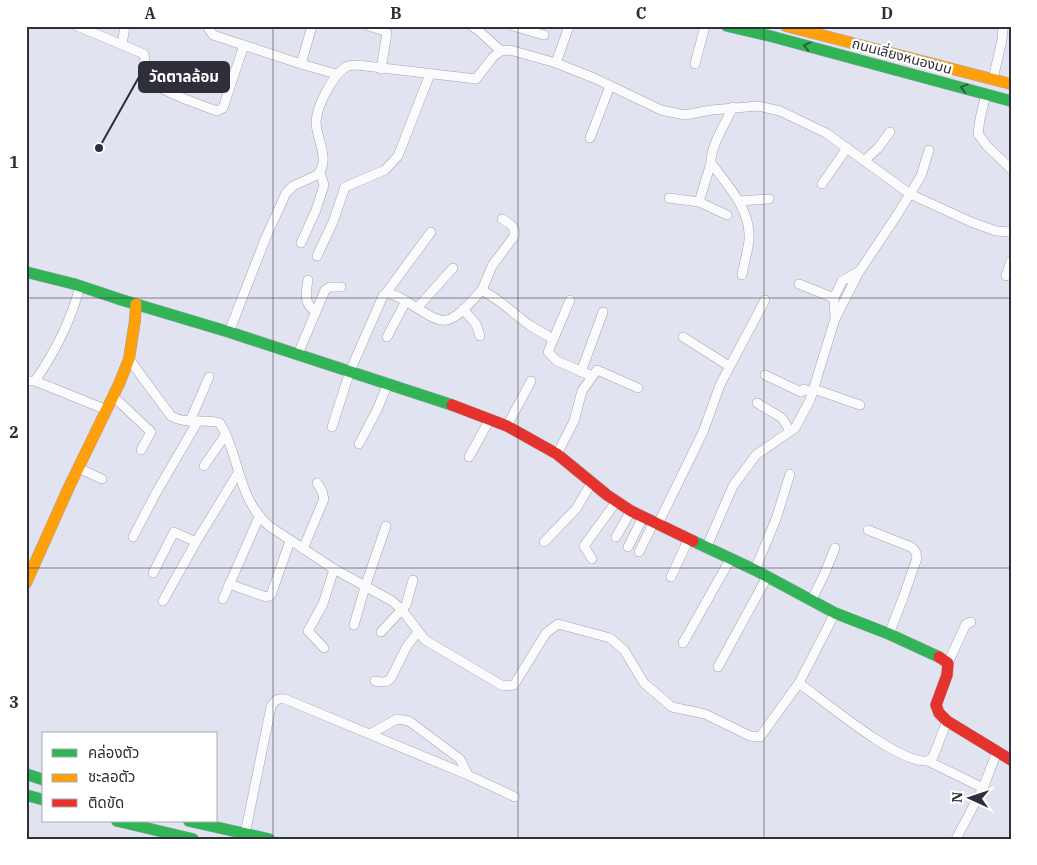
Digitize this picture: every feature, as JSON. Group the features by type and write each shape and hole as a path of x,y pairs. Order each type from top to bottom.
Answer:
{"main road":[{"name":"ถนนเลี่ยงหนองมน","path":"727,26 1011,101"},
{"name":"ถนนเลี่ยงหนองมน","path":"786,26 1011,84"},
{"path":"26,272 80,286 448,402 507,426 557,454 616,502 631,511 707,546 835,613 889,634 948,663 948,675 936,705 939,712 947,721 1011,760"},
{"path":"26,583 129,359 136,320 136,304"},
{"path":"26,774 42,779"},
{"path":"26,795 42,799"},
{"path":"120,822 166,836 193,839"},
{"path":"194,822 269,839"}],"street":[{"path":"77,26 144,54 145,79 157,87 217,111 223,108 244,45"},
{"path":"122,45 125,26"},
{"path":"207,26 213,35 336,74"},
{"path":"301,64 312,26"},
{"path":"369,26 387,33 381,68"},
{"path":"472,26 501,51"},
{"path":"513,26 544,35"},
{"path":"556,63 568,26"},
{"path":"694,64 705,26"},
{"path":"992,79 1002,40 1003,26"},
{"path":"229,332 266,237 286,193 292,186 320,172 324,163 316,122 322,99 336,74 347,66 357,65 476,79 493,57 501,51 510,50 556,63 594,78 661,110 685,115 733,107 758,106 780,111 826,133 910,194 971,222 996,231 1011,232"},
{"path":"317,256 333,222 345,187 385,170 398,156 430,74"},
{"path":"590,138 610,86"},
{"path":"986,94 978,134 987,146 1011,169"},
{"path":"699,202 712,163 711,158 733,107"},
{"path":"864,161 878,148 890,132"},
{"path":"822,184 847,148"},
{"path":"707,546 733,486 756,455 795,428 810,400 835,319 859,272 921,176 929,150"},
{"path":"712,163 739,201 745,215 748,239 742,275"},
{"path":"301,243 316,210 324,185 320,172"},
{"path":"669,198 699,202 727,215"},
{"path":"739,201 769,198"},
{"path":"386,293 390,293 418,307 437,319 447,320 458,314 482,290 492,266 515,234 510,224 502,219"},
{"path":"332,427 350,371 383,296 431,232"},
{"path":"1006,276 1011,261"},
{"path":"418,307 453,268"},
{"path":"835,319 834,298 842,280 859,272"},
{"path":"308,280 305,296 309,307 316,312"},
{"path":"799,284 834,298"},
{"path":"80,286 75,306 68,321 44,367 31,381 107,410"},
{"path":"298,354 325,290 330,286 341,288"},
{"path":"482,290 500,301 529,325 553,339"},
{"path":"570,300 548,352 556,360 592,376"},
{"path":"638,552 656,523 703,432 720,385 765,300"},
{"path":"387,337 406,301"},
{"path":"463,309 476,324 480,336"},
{"path":"581,372 603,312"},
{"path":"683,337 729,366"},
{"path":"129,359 171,416 178,420 212,420 220,423 226,434 248,499 259,518 290,541 334,569 392,602 402,610 425,640 503,686 514,685 546,633 558,624 610,638 624,650 644,683 672,707 706,714 750,736 760,737 799,683 835,613"},
{"path":"557,454 574,421 582,391 596,370 638,388"},
{"path":"765,375 801,392 804,389 860,405"},
{"path":"133,537 194,421 209,377"},
{"path":"507,426 531,381"},
{"path":"359,444 377,410 388,383"},
{"path":"113,396 151,432 141,450"},
{"path":"757,403 782,418 790,431"},
{"path":"470,457 490,419"},
{"path":"204,466 226,434"},
{"path":"78,468 102,478"},
{"path":"163,602 196,542 238,473"},
{"path":"755,570 776,518 790,474"},
{"path":"544,542 576,509 592,482"},
{"path":"303,549 324,499 317,483"},
{"path":"592,559 584,546 616,502"},
{"path":"616,537 631,511"},
{"path":"628,547 643,517"},
{"path":"223,599 259,518"},
{"path":"354,625 365,586 386,526"},
{"path":"868,530 911,547 916,552 917,558 889,634"},
{"path":"153,573 174,532 196,542"},
{"path":"670,577 689,538"},
{"path":"229,584 266,597 271,595 290,541"},
{"path":"811,601 835,548"},
{"path":"683,643 731,558"},
{"path":"324,648 308,631 323,604 334,569"},
{"path":"718,667 767,576"},
{"path":"381,632 406,605 413,580"},
{"path":"948,663 966,624 971,622"},
{"path":"374,681 386,682 391,678 407,646 418,632"},
{"path":"799,683 865,732 890,748 916,759 928,761 982,788"},
{"path":"245,834 272,707 275,700 280,698 468,775 514,797"},
{"path":"370,734 397,719 409,721 460,759 468,775"},
{"path":"928,761 933,757 947,721"},
{"path":"956,839 982,788 997,752"}],"traffic: fast":[{"path":"727,26 1011,101"},
{"path":"26,272 74,284 229,332 452,405"},
{"path":"693,541 755,570 835,613 889,634 939,657"},
{"path":"26,774 42,779"},
{"path":"26,795 42,799"},
{"path":"121,822 193,839"},
{"path":"193,822 269,839"}],"traffic: slow":[{"path":"786,26 1011,84"},
{"path":"26,583 129,359 136,304"}],"traffic: jam":[{"path":"452,405 507,426 557,454 607,495 631,511 693,541"},
{"path":"939,657 948,663 947,675 936,705 939,713 947,721 1011,760"}],"place":[{"name":"วัดตาลล้อม","path":"99,148"}]}
